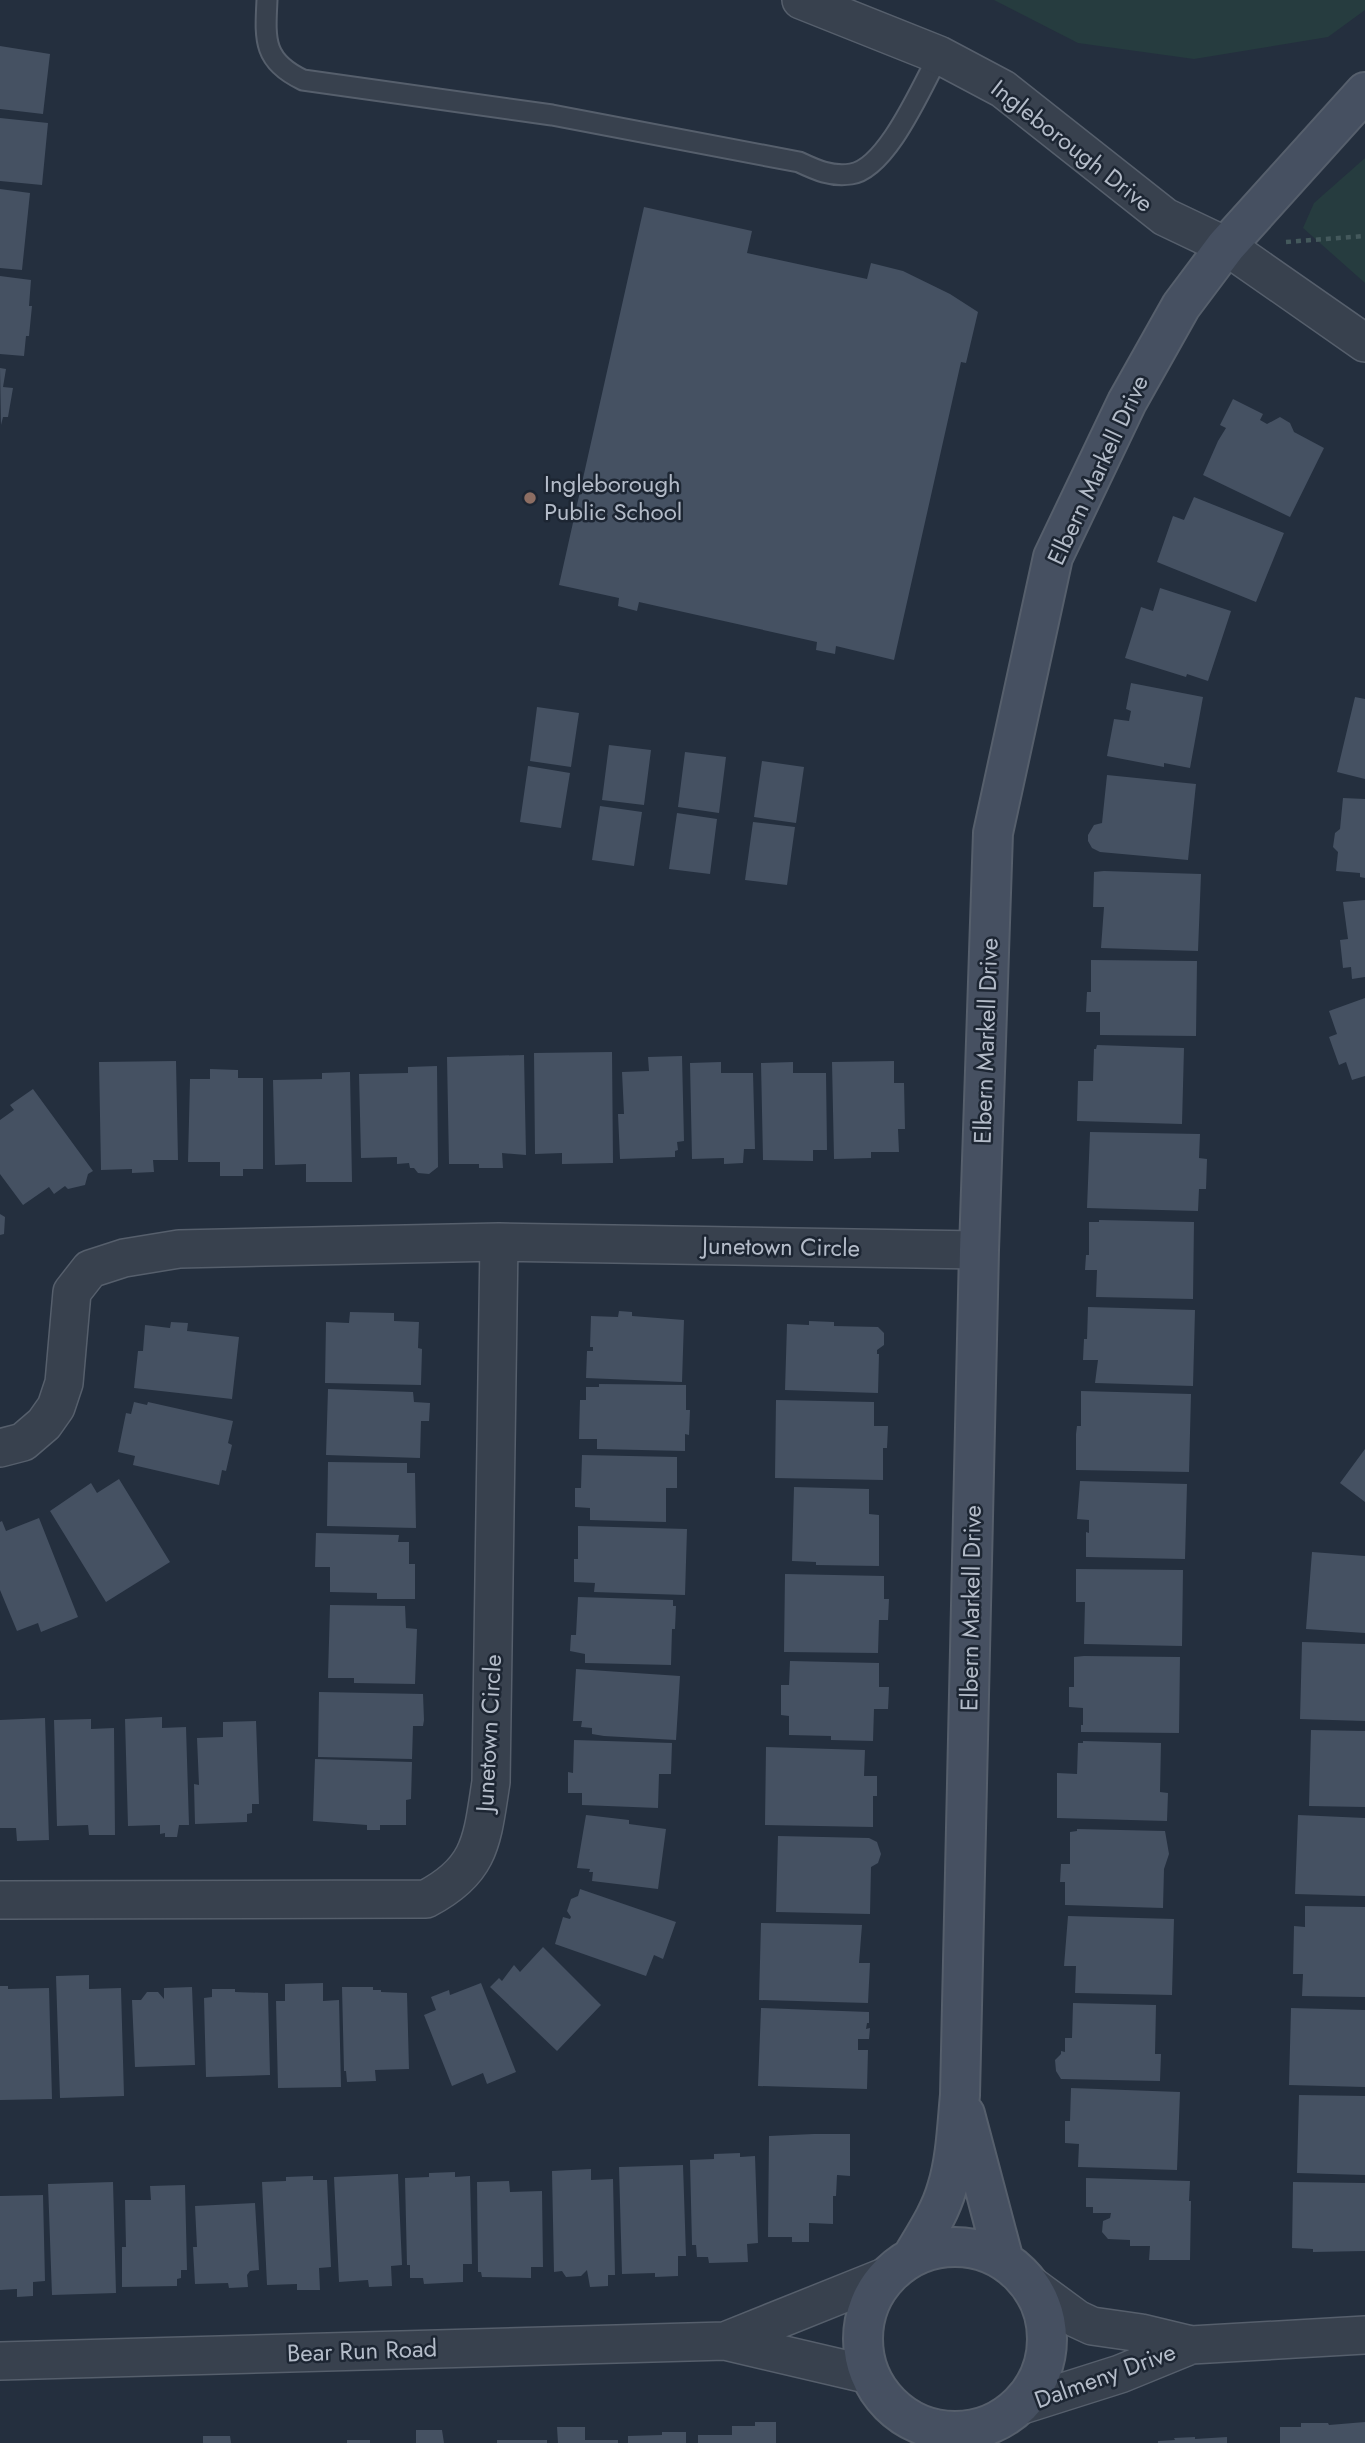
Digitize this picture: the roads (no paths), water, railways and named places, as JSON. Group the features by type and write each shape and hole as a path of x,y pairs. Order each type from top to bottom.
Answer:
{"street":[{"name":"Ingleborough Drive","path":"802,0 939,55 1003,89 1165,217 1226,246 1365,343"},
{"name":"Elbern Markell Drive","path":"899,2267 931,2225 946,2192 954,2153 960,2095 979,1250 993,833 1054,558 1126,402 1181,306 1226,246 1365,92"},
{"name":"Junetown Circle","path":"0,1448 23,1442 44,1424 56,1407 64,1383 72,1292 90,1269 124,1258 179,1249 499,1242 979,1250"},
{"name":"Junetown Circle","path":"0,1900 426,1899 449,1887 472,1862 483,1835 491,1782 499,1242"},
{"name":"Elbern Markell Drive","path":"960,2095 1016,2272"},
{"path":"879,2388 913,2422 944,2431 976,2430 999,2425 1038,2381 1047,2350 1045,2318 1016,2272 974,2249 942,2247 899,2267 869,2304 863,2343 879,2388 902,2443"},
{"name":"Bear Run Road","path":"724,2341 899,2267"},
{"name":"Dalmeny Drive","path":"1016,2272 1077,2319 1092,2326 1141,2333 1191,2345 1365,2335"},
{"name":"Bear Run Road","path":"0,2361 724,2341 879,2388"},
{"name":"Dalmeny Drive","path":"999,2425 1191,2345"}],"lane":[{"path":"267,0 265,38 269,50 285,71 303,80 552,116 799,162 826,174 853,174 873,163 891,144 939,55"}],"place":[{"name":"Ingleborough Public School","path":"530,498"}]}
